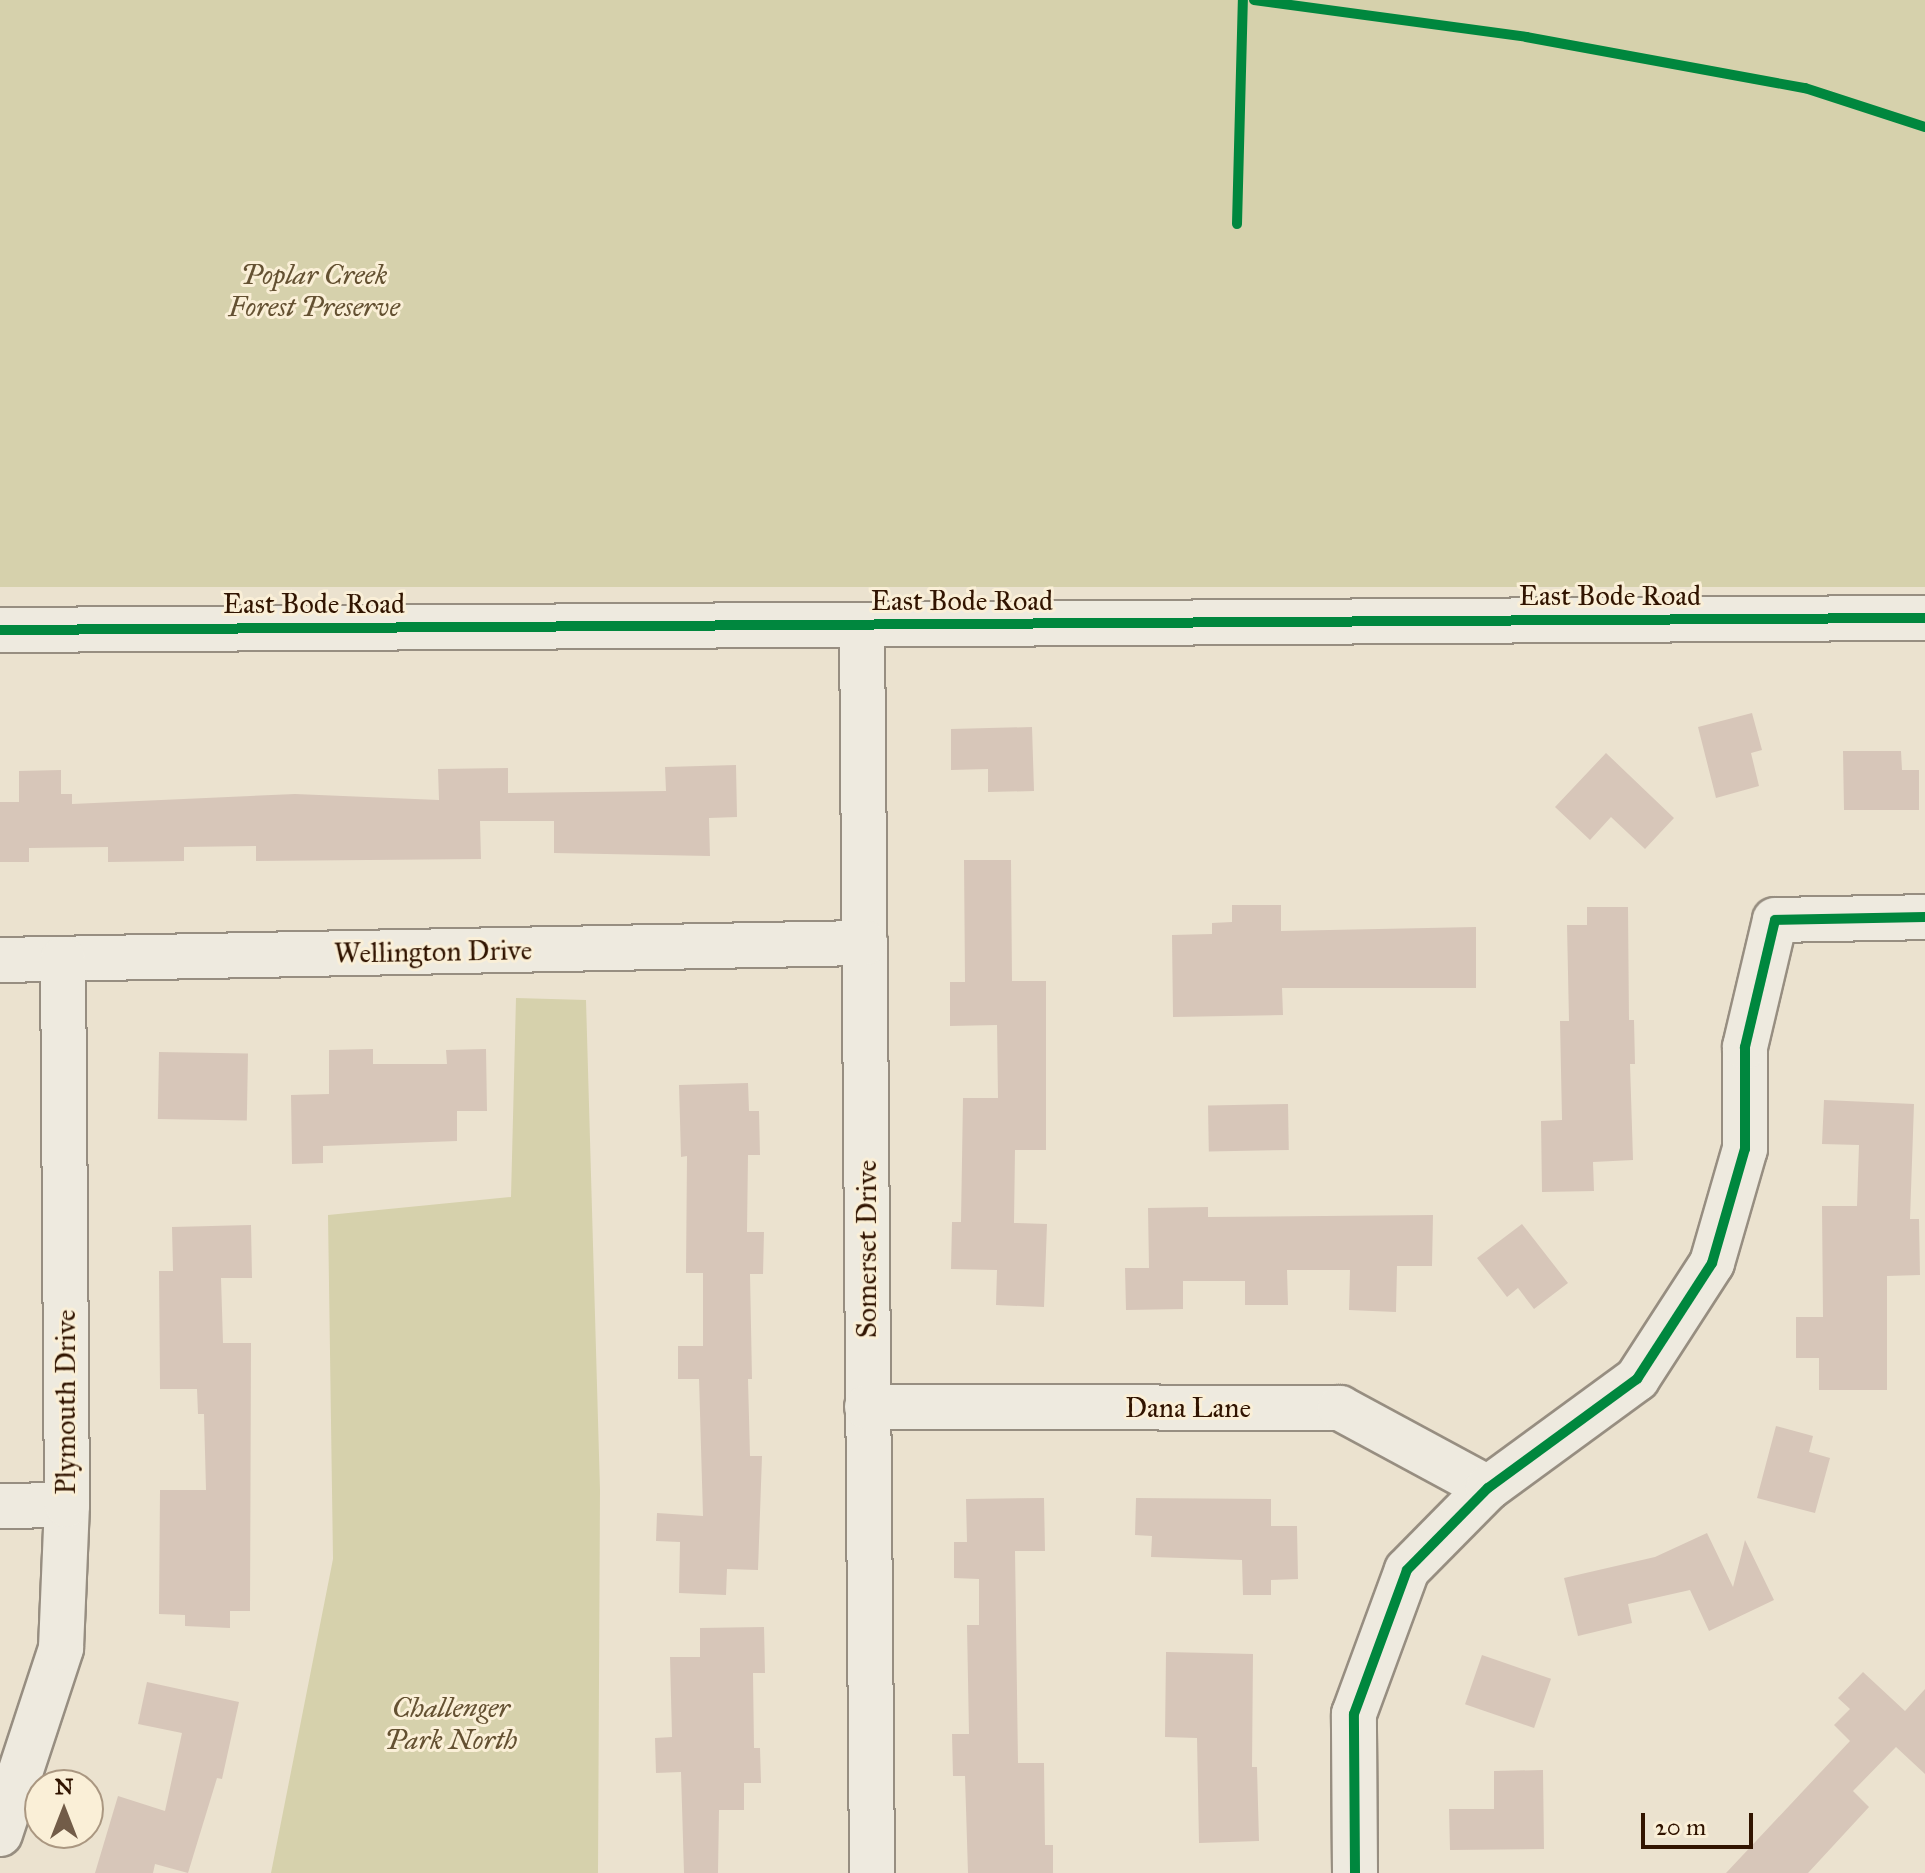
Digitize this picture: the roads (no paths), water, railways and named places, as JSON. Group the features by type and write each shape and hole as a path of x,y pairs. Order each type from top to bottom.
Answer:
{"street":[{"name":"East Bode Road","path":"0,630 1925,618"},
{"name":"Somerset Drive","path":"862,625 872,1873"},
{"path":"1355,1873 1354,1714 1407,1570 1488,1488 1637,1379 1712,1263 1745,1149 1745,1047 1775,920 1925,917"},
{"name":"Wellington Drive","path":"0,960 865,943"},
{"name":"Plymouth Drive","path":"0,1834 61,1648 67,1505 63,959"},
{"name":"Dana Lane","path":"867,1407 1340,1408 1488,1488"},
{"path":"0,1506 67,1505"}],"park label":[{"name":"Poplar Creek Forest Preserve","path":"314,291"},
{"name":"Challenger Park North","path":"451,1724"}]}
